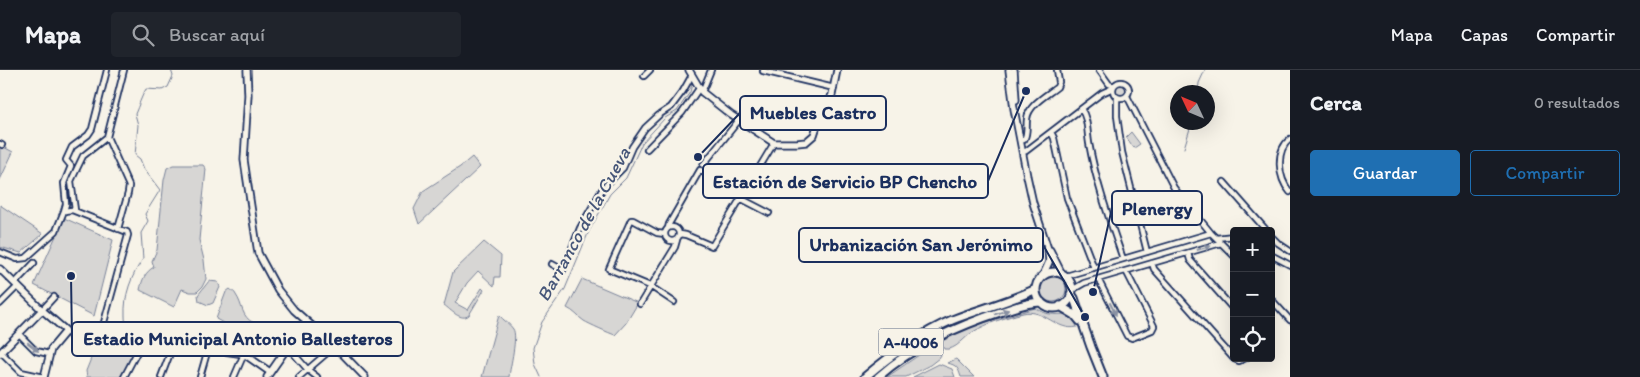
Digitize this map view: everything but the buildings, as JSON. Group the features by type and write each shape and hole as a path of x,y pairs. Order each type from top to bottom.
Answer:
{"main road":[{"path":"1072,292 1065,303 1060,306 1050,307 1041,302 1036,294 1036,284 1043,275 1053,272 1064,275 1069,280 1082,323 1103,377"},
{"name":"A-4006","path":"865,377 907,344 935,329 1036,289"},
{"name":"A-4006","path":"878,377 909,354 957,328 1027,304 1041,302"},
{"path":"1060,306 1075,315 1082,323"}],"street":[{"path":"0,252 17,259 26,258 56,231 66,204 64,182 71,166 66,160 72,147 88,135 92,129 107,70"},
{"path":"75,210 71,181 82,156 107,136 124,70"},
{"path":"246,70 248,95 244,160 256,246 278,290 294,310 335,346 365,377"},
{"path":"644,76 650,70"},
{"path":"647,149 682,113 701,89 711,70"},
{"path":"690,73 701,89 739,120 774,142 797,143 806,142 814,136 834,88 837,70"},
{"path":"1009,70 1016,115"},
{"path":"1014,70 1016,115 1022,152 1030,190 1048,249 1049,262 1043,275"},
{"path":"1020,140 1024,140 1027,136 1026,120 1032,108 1057,87 1059,82 1058,70"},
{"path":"1099,70 1113,87"},
{"path":"763,71 834,88"},
{"path":"552,264 563,270 580,228 602,188 623,168 632,147 645,128 671,107 683,91 690,73"},
{"path":"1022,152 1026,151 1102,93 1121,82 1126,84 1129,91 1126,96 1117,98"},
{"path":"1113,87 1113,94 1117,98 1117,116 1122,152 1148,252 1145,259 1151,263 1157,273 1230,354"},
{"path":"1126,96 1174,188 1211,233 1230,252"},
{"path":"1081,109 1086,117 1100,191 1123,259"},
{"path":"703,165 739,120"},
{"path":"1051,132 1054,138 1062,180 1094,268"},
{"path":"107,136 129,186 118,229"},
{"path":"1290,139 1282,146 1280,156 1284,182 1290,192"},
{"path":"668,228 673,228 680,234 712,246 774,142"},
{"path":"665,234 700,170 769,213"},
{"path":"1224,182 1263,227"},
{"path":"64,211 75,210 127,232 128,235 96,348"},
{"path":"665,234 657,234 631,220 609,269 650,286 674,302"},
{"path":"1048,249 1064,275 1081,272 1211,233"},
{"path":"665,234 671,241 677,240"},
{"path":"640,304 675,247 680,234"},
{"path":"1216,238 1230,236"},
{"path":"1275,240 1290,251"},
{"path":"1072,292 1084,283 1221,243"},
{"path":"1148,252 1154,256 1151,263"},
{"path":"1188,253 1190,260 1230,305"},
{"path":"1275,257 1290,265"},
{"path":"0,304 34,263"},
{"path":"0,269 42,310 85,347 90,348 132,339 174,343 244,354 270,375 306,321"},
{"path":"1098,279 1129,338 1154,328 1126,271"},
{"path":"1081,272 1084,277 1084,283"},
{"path":"54,297 0,353 21,372 44,377 49,354 53,346 66,331"},
{"path":"1275,303 1290,320"},
{"path":"19,334 36,351 49,354"},
{"path":"124,377 144,339"},
{"path":"161,377 174,343"},
{"path":"299,377 335,346"},
{"path":"288,347 308,370 317,377"},
{"path":"200,377 208,349"},
{"path":"234,377 244,354"}],"shaded area":[{"path":"1119,85 1123,85 1126,90 1125,94 1119,95 1116,92 1116,88"},
{"path":"1131,132 1140,144 1134,148 1126,137"},
{"path":"0,145 13,152 0,180"},
{"path":"472,157 480,167 419,224 414,209 423,191"},
{"path":"173,165 203,165 206,169 199,240 206,279 197,292 182,289 174,307 140,290 144,277 154,267 152,261 157,250 164,180 167,168"},
{"path":"0,205 43,234 21,253 0,247"},
{"path":"64,218 113,240 94,316 34,285"},
{"path":"484,242 501,256 500,277 495,277 494,286 478,271 467,283 455,303 468,310 482,288 484,290 469,315 466,317 459,316 444,305 453,272"},
{"path":"1053,276 1063,279 1066,289 1063,299 1053,302 1043,299 1040,289 1043,279"},
{"path":"582,279 638,303 626,323 615,335 584,321 567,308"},
{"path":"209,281 218,282 220,287 213,303 208,305 199,301 198,295"},
{"path":"230,289 236,294 244,314 254,323 248,337 216,319 226,292"},
{"path":"1035,308 1049,314 1067,314 1075,321 1077,327 1063,326 1031,312 1004,318 984,326 952,348 944,349 940,341 976,325"},
{"path":"499,315 512,327 514,333 509,377 482,377"},
{"path":"132,341 139,343 121,377 87,377 86,371 94,351"},
{"path":"935,344 941,355 930,365 906,377 887,377"},
{"path":"956,359 974,377 961,377 957,367 947,363"},
{"path":"939,364 952,369 955,377 913,377"}],"waterway":[{"path":"125,331 127,293 135,272 143,259 141,233 148,221 145,214 160,190 144,169 140,159 135,155 138,125 135,114 146,89 162,90 168,87 173,76 171,70"},
{"path":"1199,85 1205,70"},
{"name":"Barranco de la Cueva","path":"541,377 535,364 533,348 542,322 565,289 589,231 610,194 626,178 642,143 665,118 677,111 690,92 693,80"},
{"path":"1184,148 1190,130"}],"place":[{"name":"Estación de Servicio BP Chencho","path":"1026,91"},
{"name":"Muebles Castro","path":"698,157"},
{"name":"Estadio Municipal Antonio Ballesteros","path":"71,276"},
{"name":"Plenergy","path":"1093,292"},
{"name":"Urbanización San Jerónimo","path":"1085,317"}]}
